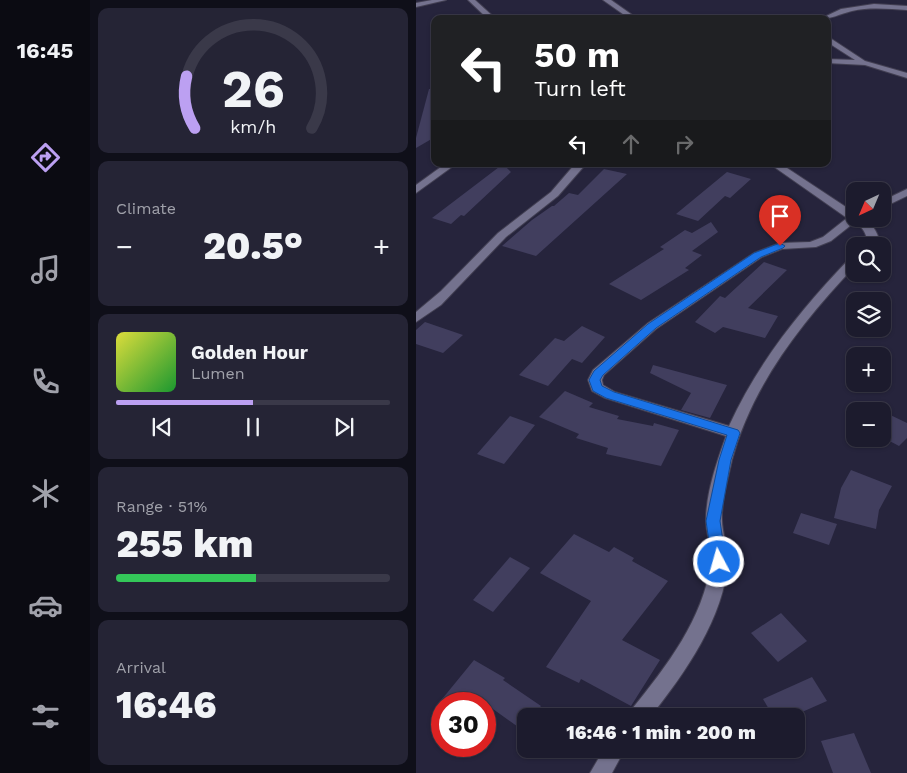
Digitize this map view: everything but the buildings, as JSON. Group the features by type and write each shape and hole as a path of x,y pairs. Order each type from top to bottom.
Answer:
{"street":[{"path":"416,5 443,0"},
{"path":"471,0 488,15"},
{"path":"606,0 629,15"},
{"path":"830,15 854,7 882,5 907,8"},
{"path":"831,41 866,63 907,76"},
{"path":"831,61 866,63"},
{"path":"416,190 447,167"},
{"path":"416,318 465,276 487,249 511,227 550,198 578,167"},
{"path":"779,167 846,212"},
{"path":"891,200 907,192"},
{"path":"734,433 610,395 597,388 594,380 598,373 652,326 758,255 780,246 812,245 827,239 846,225"},
{"path":"645,708 666,682 700,629 713,591 719,562 713,521 725,460 741,411 774,357 846,269"},
{"path":"600,773 609,758"}],"route":[{"path":"719,562 713,521 725,460 734,433 610,395 597,388 594,380 598,373 652,326 758,255 780,246"}]}
